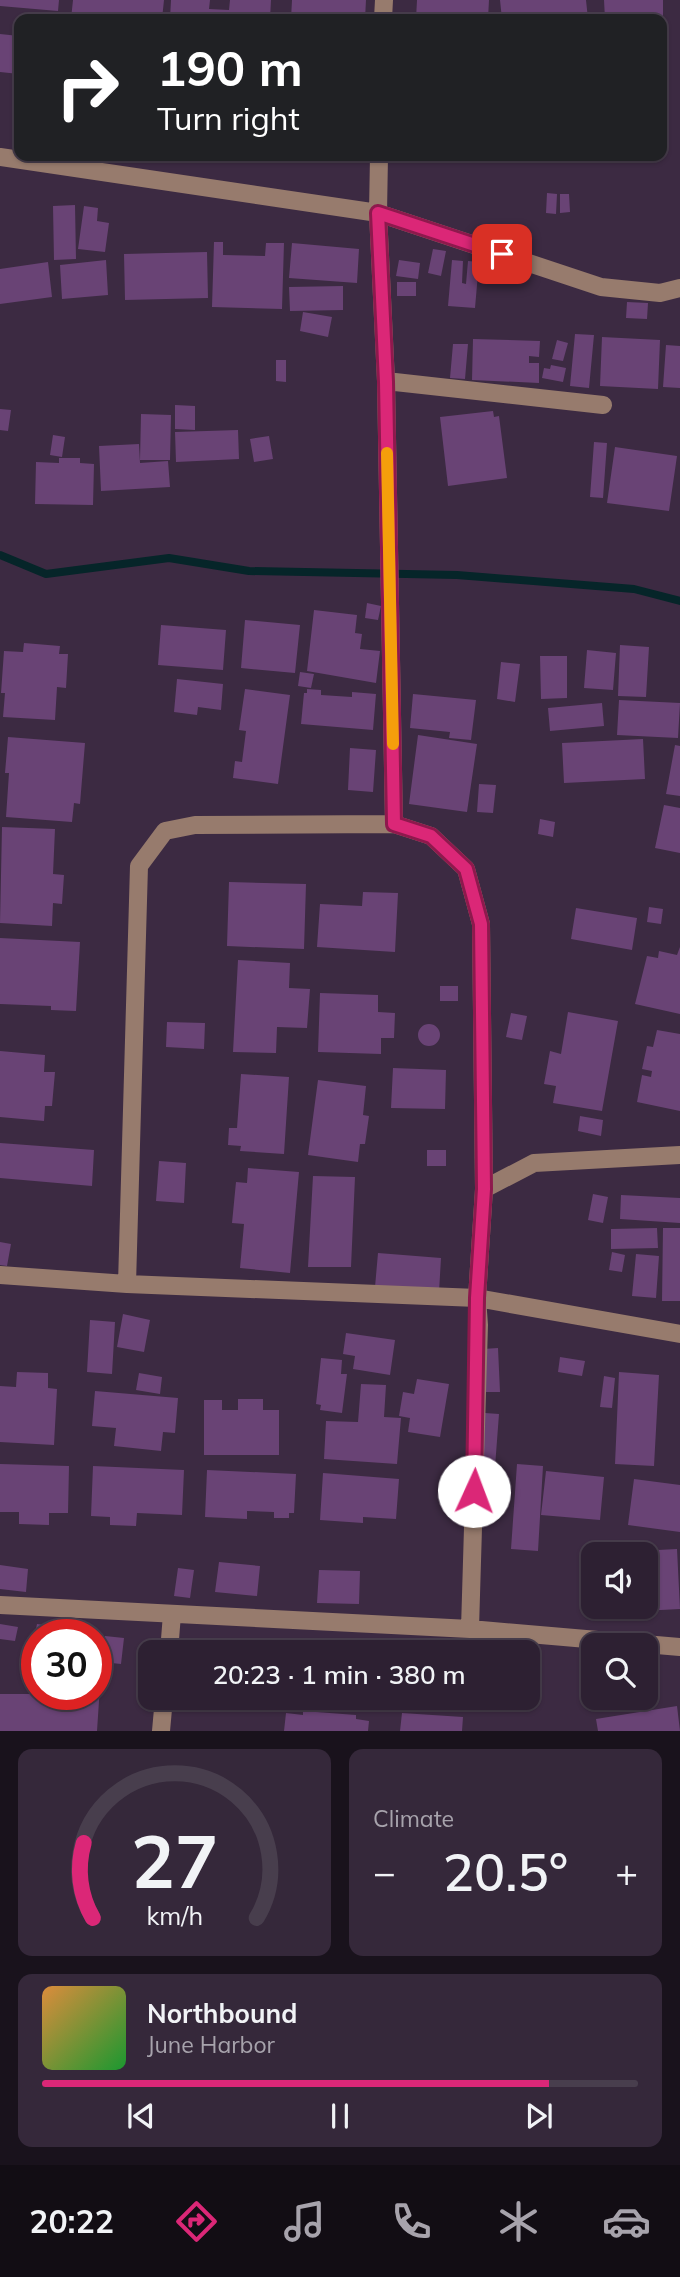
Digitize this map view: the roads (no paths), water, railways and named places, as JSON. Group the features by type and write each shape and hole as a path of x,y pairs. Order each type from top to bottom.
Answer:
{"street":[{"path":"27,161 378,213 601,287 660,293 680,288"},
{"path":"380,161 378,213 386,382 394,824"},
{"path":"386,382 603,405"},
{"path":"127,1283 139,866 165,831 195,825 394,824 431,836 466,869 481,924 484,1189 477,1298 479,1325 470,1629"},
{"path":"484,1189 534,1164 680,1155"},
{"path":"0,1275 477,1298 680,1334"},
{"path":"0,1605 470,1629 680,1647"},
{"path":"170,1640 172,1614"},
{"path":"161,1731 163,1710"}],"waterway":[{"path":"0,555 46,574 169,558 249,571 457,575 634,589 680,601"}]}
